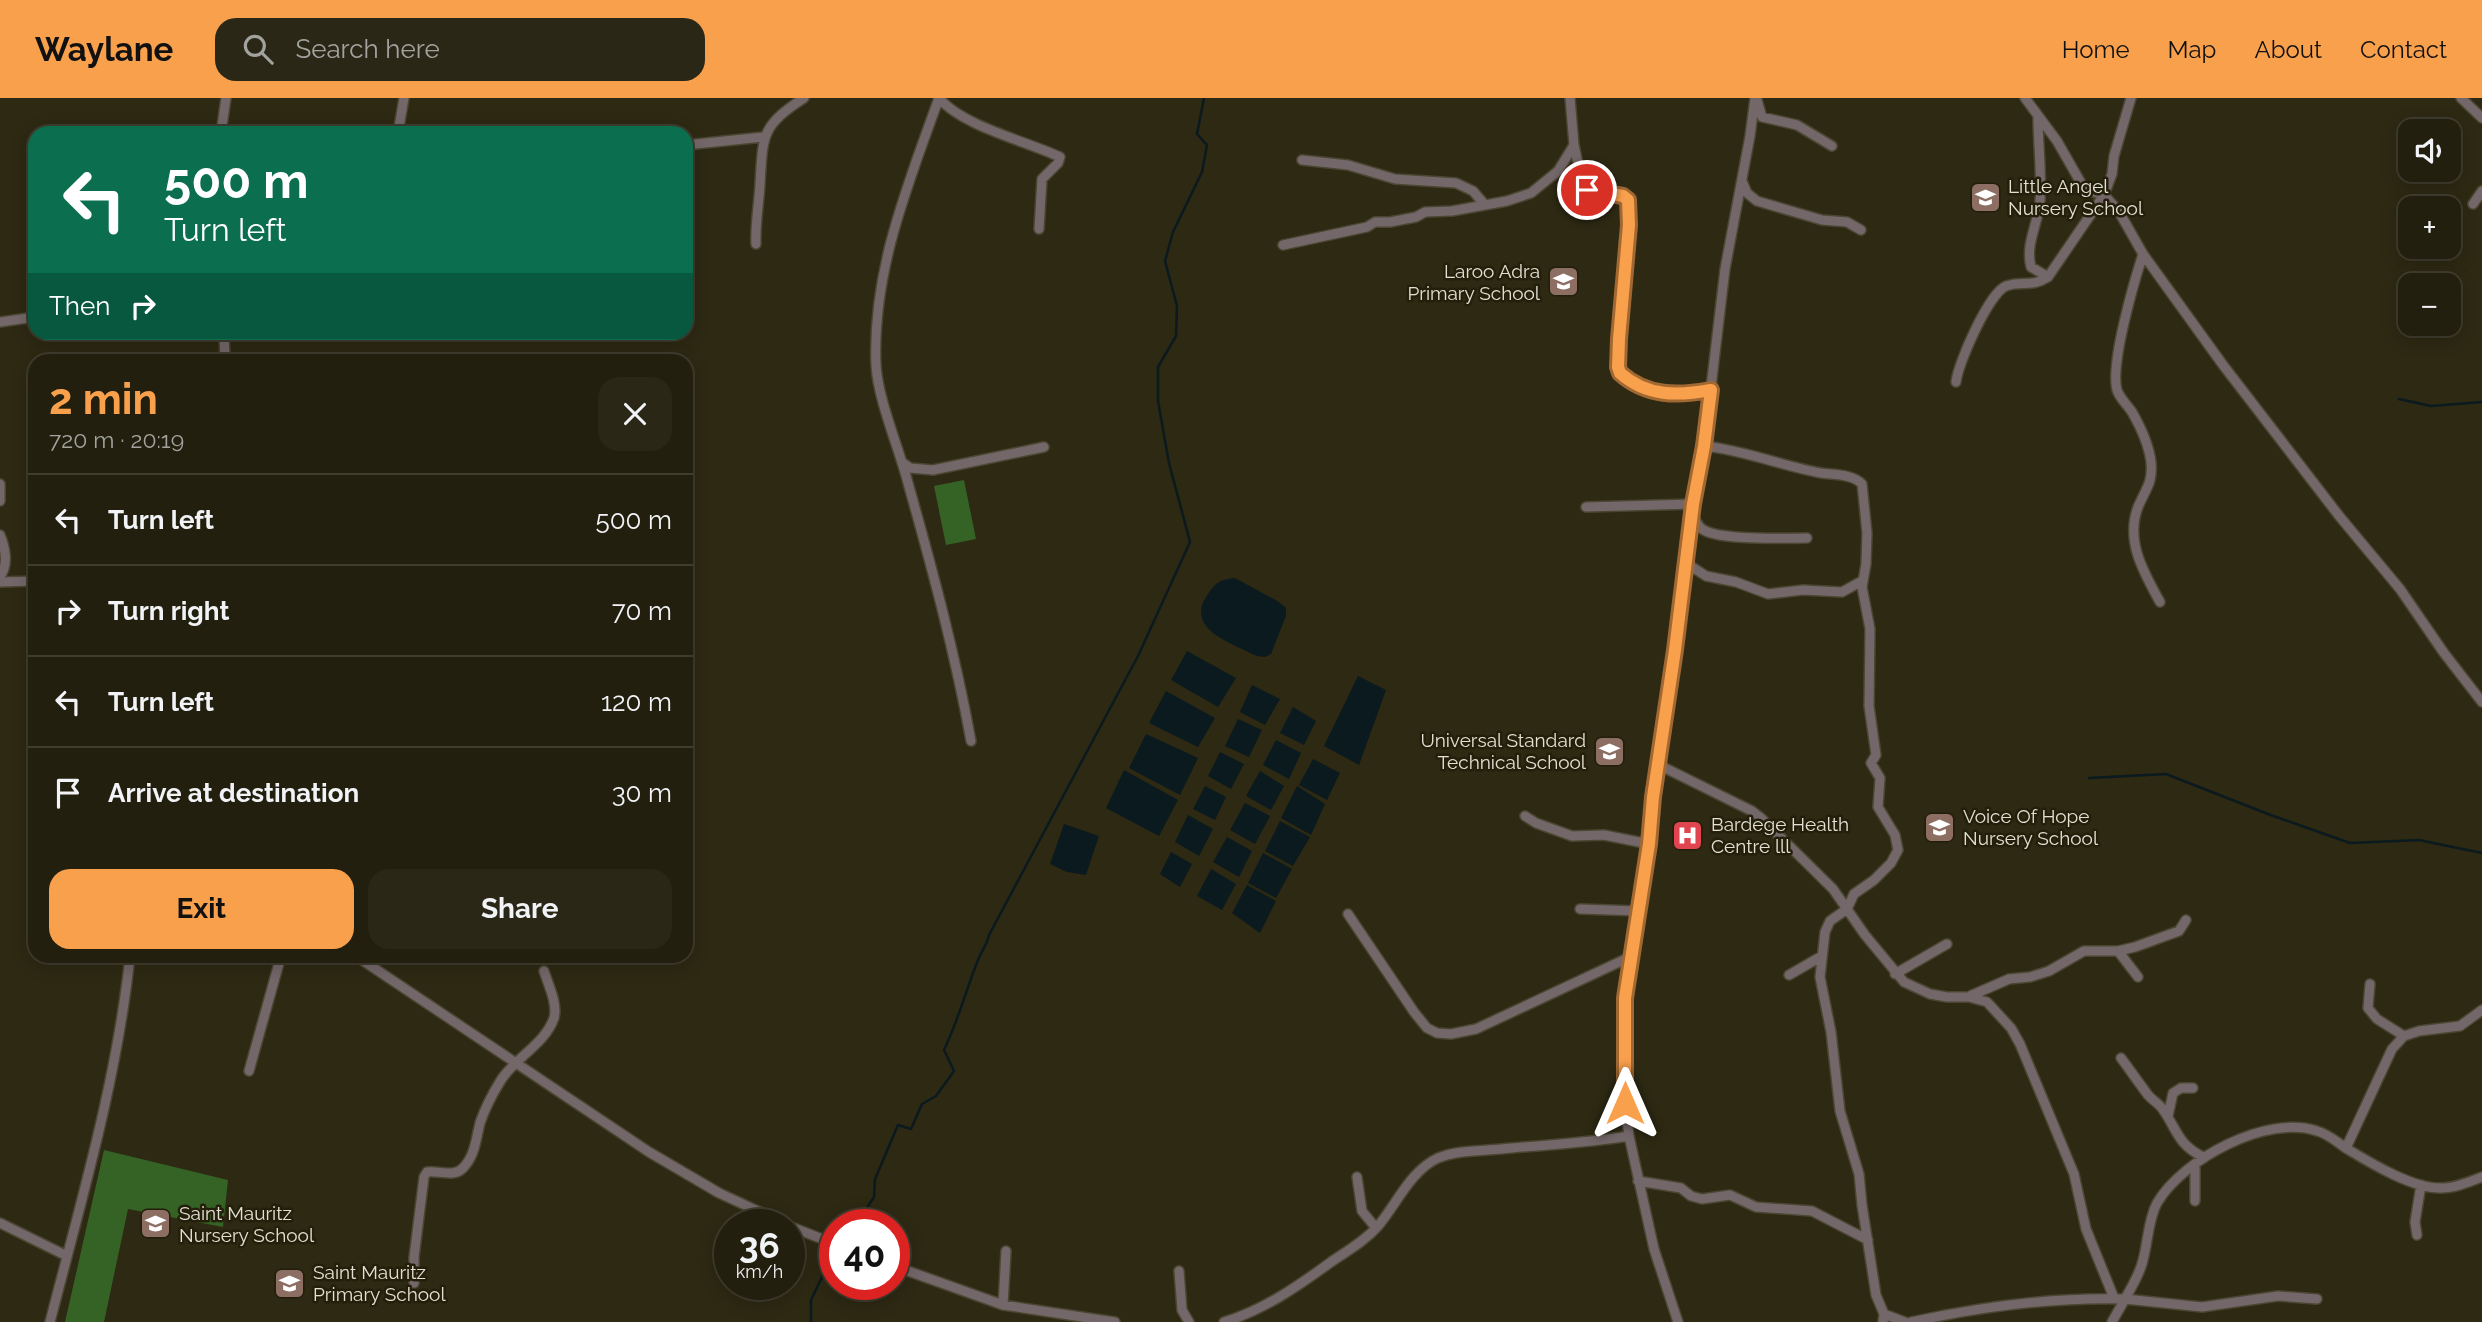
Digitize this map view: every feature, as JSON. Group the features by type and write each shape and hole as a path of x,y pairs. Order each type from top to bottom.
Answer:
{"street":[{"path":"222,126 226,98"},
{"path":"399,126 404,98"},
{"path":"756,244 763,137 785,110 804,98"},
{"path":"939,98 966,118 1059,157 1058,163 1042,178 1039,229"},
{"path":"939,98 891,241 878,309 876,367 941,599 971,741"},
{"path":"1570,98 1574,145 1583,187 1592,192 1623,196 1628,200 1629,225 1619,339 1620,373 1660,394 1683,395 1711,390"},
{"path":"1756,98 1762,117 1797,124 1832,146"},
{"path":"1678,1322 1654,1249 1629,1136 1625,1103 1625,998 1649,844 1693,504 1704,446 1725,269 1756,98"},
{"path":"2025,98 2057,141 2086,190 2104,195 2118,210 2143,254 2223,365 2340,517 2400,589 2482,702"},
{"path":"1956,382 1965,348 2000,289 2015,284 2034,285 2048,277 2104,195 2131,98"},
{"path":"2461,98 2482,118"},
{"path":"2038,117 2040,203 2029,254 2031,267 2048,277"},
{"path":"693,144 763,137"},
{"path":"1283,245 1367,227 1375,222 1390,222 1416,217 1425,212 1485,205 1531,193 1558,171 1574,145"},
{"path":"1302,160 1348,165 1395,179 1456,183 1473,191 1485,205"},
{"path":"1741,179 1747,193 1758,201 1822,220 1847,222 1861,230"},
{"path":"2473,204 2482,191"},
{"path":"2143,254 2120,339 2117,388 2122,400 2133,413 2150,454 2151,480 2138,508 2133,536 2147,580 2160,602"},
{"path":"0,321 28,318"},
{"path":"1704,446 1727,448 1801,469 1860,481 1863,489 1867,533 1866,564 1862,581 1870,629 1869,706 1877,755 1871,763 1880,778 1877,807 1895,835 1898,850 1896,857 1874,880 1852,896 1847,909 1830,921 1825,932 1820,977 1831,1032 1840,1111 1859,1174 1876,1295 1884,1318 1908,1322 1993,1308 2111,1298 2202,1307 2278,1296 2317,1299"},
{"path":"903,463 911,468 933,470 1044,447"},
{"path":"0,484 0,501"},
{"path":"1586,507 1693,504"},
{"path":"1692,515 1702,529 1727,536 1807,538"},
{"path":"0,535 5,559 4,571 0,576"},
{"path":"1686,563 1706,576 1736,582 1768,594 1803,590 1842,592 1862,581"},
{"path":"0,582 28,581"},
{"path":"1658,765 1762,818 1833,889 1895,974 1916,989 1947,997 1979,998 1993,1005 2020,1044 2074,1174 2086,1229 2116,1312"},
{"path":"1525,816 1535,823 1572,836 1604,835 1649,844"},
{"path":"1580,909 1639,911"},
{"path":"1348,914 1414,1013 1427,1028 1437,1032 1463,1034 1476,1029 1630,957"},
{"path":"1969,997 2009,979 2030,977 2049,971 2084,951 2118,951 2179,931 2186,920"},
{"path":"1895,974 1947,944"},
{"path":"2118,951 2138,977"},
{"path":"1789,975 1822,956"},
{"path":"50,1322 100,1124 129,963"},
{"path":"249,1071 279,963"},
{"path":"366,963 661,1159 719,1194 753,1209"},
{"path":"414,1283 414,1257 424,1177 427,1172 461,1171 477,1142 489,1101 514,1062 535,1045 554,1018 551,992 544,971"},
{"path":"2370,984 2368,1008 2377,1019 2404,1036"},
{"path":"2346,1148 2363,1116 2379,1073 2392,1049 2404,1036 2419,1031 2460,1026 2482,1010"},
{"path":"2121,1058 2151,1098 2163,1109 2180,1139 2191,1151 2203,1157"},
{"path":"2168,1118 2173,1093 2185,1087 2193,1088"},
{"path":"2112,1322 2143,1263 2155,1207 2194,1164 2223,1145 2248,1136 2298,1125 2321,1131 2378,1167 2421,1185 2444,1188 2482,1177"},
{"path":"1224,1322 1244,1316 1297,1286 1355,1246 1376,1228 1412,1181 1436,1159 1480,1150 1629,1136"},
{"path":"2194,1164 2195,1201"},
{"path":"1357,1177 1362,1211 1376,1228"},
{"path":"1639,1181 1681,1188 1691,1196 1702,1199 1730,1195 1755,1207 1812,1211 1868,1240"},
{"path":"2417,1235 2415,1222 2421,1185"},
{"path":"0,1223 67,1256"},
{"path":"1003,1305 1006,1251"},
{"path":"1179,1271 1182,1310 1189,1322"},
{"path":"910,1272 1003,1305 1115,1322"}],"green space":[{"path":"964,480 976,539 946,545 934,486"},
{"path":"104,1150 228,1180 223,1227 128,1209 104,1322 65,1322"}],"shaded area":[{"path":"1235,578 1286,608 1286,616 1271,654 1265,657 1257,656 1224,640 1206,626 1202,617 1202,606 1213,587 1219,582"},
{"path":"1187,651 1236,678 1218,707 1171,680"},
{"path":"1358,676 1386,690 1359,765 1324,746"},
{"path":"1252,685 1280,699 1265,725 1240,712"},
{"path":"1166,691 1215,718 1198,747 1149,723"},
{"path":"1293,707 1316,721 1304,745 1280,733"},
{"path":"1238,719 1262,730 1249,757 1225,746"},
{"path":"1146,734 1198,758 1180,795 1129,768"},
{"path":"1276,740 1301,753 1289,779 1263,765"},
{"path":"1220,752 1244,764 1231,789 1208,776"},
{"path":"1313,759 1340,773 1327,800 1299,785"},
{"path":"1124,770 1178,800 1159,836 1106,808"},
{"path":"1260,771 1284,786 1271,810 1246,796"},
{"path":"1205,786 1226,797 1215,820 1193,809"},
{"path":"1297,786 1325,804 1311,835 1281,818"},
{"path":"1245,803 1270,816 1255,844 1230,830"},
{"path":"1188,815 1213,829 1199,856 1175,842"},
{"path":"1280,821 1310,837 1293,866 1265,851"},
{"path":"1064,824 1099,836 1086,875 1067,872 1050,864"},
{"path":"1227,837 1252,851 1239,877 1213,862"},
{"path":"1171,852 1192,864 1180,887 1160,874"},
{"path":"1263,853 1292,869 1276,898 1248,883"},
{"path":"1211,869 1236,884 1222,910 1197,896"},
{"path":"1247,885 1276,901 1260,933 1232,913"}],"waterway":[{"path":"866,1209 874,1197 875,1179 898,1125 911,1129 922,1104 936,1096 954,1071 944,1050 989,935 1138,656 1190,542 1169,463 1158,401 1158,367 1176,336 1177,306 1165,261 1173,232 1202,172 1207,145 1197,134 1204,98"},
{"path":"2399,399 2431,406 2482,402"},
{"path":"2089,778 2166,774 2350,843 2419,840 2482,853"},
{"path":"811,1322 811,1300 819,1283"}],"place":[{"name":"Little Angel Nursery School","path":"1985,197"},
{"name":"Laroo Adra Primary School","path":"1563,282"},
{"name":"Universal Standard Technical School","path":"1609,751"},
{"name":"Voice Of Hope Nursery School","path":"1940,827"},
{"name":"Bardege Health Centre lll","path":"1688,835"},
{"name":"Saint Mauritz Nursery School","path":"156,1224"},
{"name":"Saint Mauritz Primary School","path":"290,1283"}],"route":[{"path":"1587,190 1623,196 1628,200 1629,225 1619,339 1620,373 1660,394 1683,395 1711,390 1693,504 1649,844 1625,998 1625,1103"}]}
